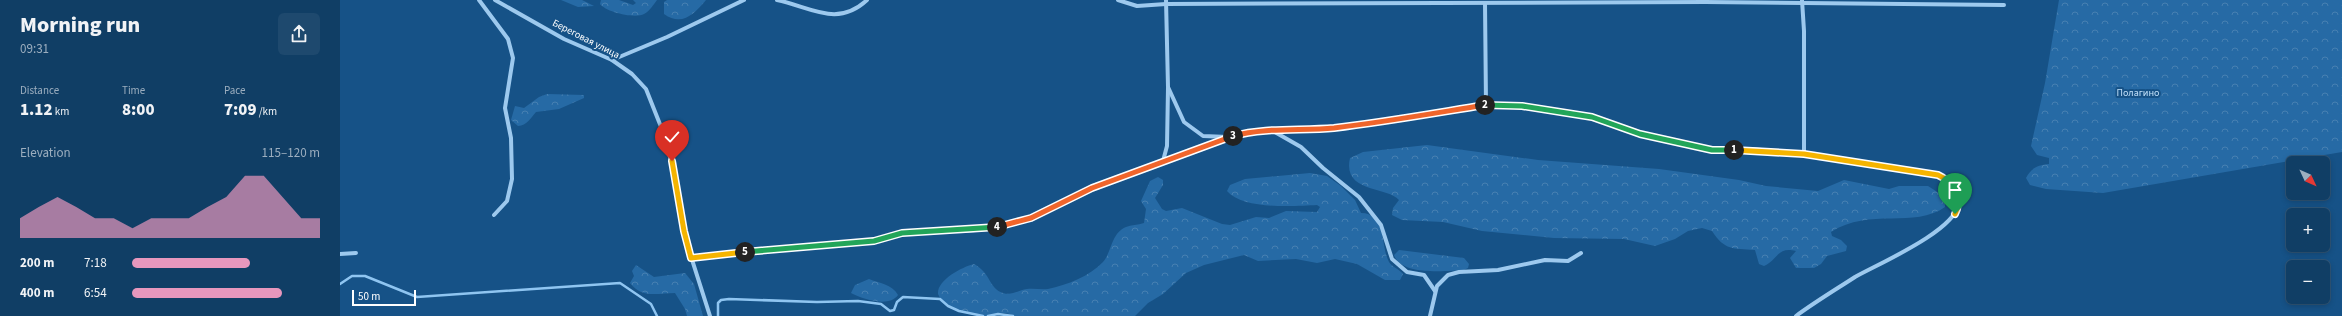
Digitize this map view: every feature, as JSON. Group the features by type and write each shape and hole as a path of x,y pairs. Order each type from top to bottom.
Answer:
{"street":[{"path":"479,0 508,38 513,58 505,108 510,132 512,179 507,201 494,215"},
{"name":"Береговая улица","path":"495,0 564,38 612,60 640,81 662,124 672,161 683,225 691,258 710,316"},
{"path":"612,60 667,37 744,0"},
{"path":"776,0 833,15 851,12 867,0"},
{"path":"1118,0 1123,3 1137,6 1166,2 1801,2 2004,5"},
{"path":"1163,161 1167,146 1168,87 1166,2"},
{"path":"1801,2 1804,30 1804,154"},
{"path":"1484,3 1486,105"},
{"path":"1168,87 1178,111 1189,127 1203,136 1228,137 1272,130 1334,128 1415,117 1486,105 1522,106 1592,117 1630,131 1712,150 1746,149 1804,154 1876,167 1932,174 1948,181 1959,204 1955,214 1950,220 1934,233 1856,277 1796,316"},
{"path":"1272,130 1300,147 1364,201 1382,225 1392,259 1407,272 1424,275 1435,291"},
{"path":"691,258 874,241 902,233 976,230 1010,225 1043,213 1092,188 1163,161 1201,149 1228,137"},
{"path":"340,254 356,252"},
{"path":"1430,316 1435,291 1442,279 1452,274 1498,270 1545,260 1568,261 1581,253"}],"green space":[{"path":"561,0 582,0 594,6 578,7"},
{"path":"601,0 619,0 633,5 636,3 633,0 657,0 646,13 634,16 608,10 600,4"},
{"path":"667,0 706,0 692,14 682,19 676,19 670,18 664,14 664,2"},
{"name":"Полагино","path":"2059,0 2342,0 2342,152 2319,156 2286,156 2286,162 2103,193 2046,189 2030,185 2026,178 2033,169 2041,165 2049,164 2049,158 2037,155 2031,146 2045,83"},
{"path":"547,94 584,95 584,98 559,109 536,112 528,121 518,126 511,120 515,106 524,108 539,97"},
{"path":"1427,145 1538,160 1659,169 1739,180 1766,186 1818,191 1844,180 1889,189 1899,186 1928,186 1945,197 1945,207 1920,217 1876,219 1846,225 1831,232 1832,236 1841,240 1847,246 1846,251 1827,256 1821,264 1814,268 1796,268 1790,258 1796,251 1790,250 1781,252 1764,266 1759,264 1755,250 1730,247 1721,242 1712,231 1702,228 1688,231 1675,239 1655,246 1624,239 1554,238 1482,231 1443,222 1402,220 1392,215 1393,208 1399,200 1385,192 1359,183 1353,177 1349,169 1350,158 1363,152"},
{"path":"1310,173 1327,176 1341,186 1355,200 1361,213 1369,214 1375,218 1379,224 1389,262 1403,274 1400,280 1385,280 1357,264 1335,259 1317,263 1296,259 1258,261 1244,255 1204,265 1186,273 1163,294 1148,303 1135,316 1013,316 1007,313 1000,313 981,316 952,308 941,300 938,294 939,289 946,279 957,271 974,264 984,272 998,291 1006,294 1027,289 1048,289 1085,276 1103,262 1117,234 1121,230 1128,226 1144,223 1146,209 1141,201 1150,181 1158,177 1163,180 1163,185 1155,198 1162,209 1166,211 1182,208 1222,224 1230,225 1256,217 1269,218 1286,211 1317,212 1320,207 1317,205 1269,206 1256,204 1235,197 1227,191 1230,185 1245,179"},
{"path":"1399,250 1464,258 1469,264 1468,268 1464,270 1425,271 1414,269 1398,262 1394,255"},
{"path":"636,265 654,277 685,273 694,284 703,316 687,316 685,309 675,293 651,294 635,288 630,283 634,276 632,271"},
{"path":"869,279 889,286 898,295 894,299 882,302 862,298 851,293 855,285"}],"waterway":[{"path":"340,284 352,276 365,276 417,297 620,283 651,304 657,316"},
{"path":"718,316 718,303 721,300 729,299 817,302 858,301 881,304 890,311 894,310 897,302 903,297 940,299 948,306 959,311 983,316"},
{"path":"988,316 998,314 1013,316"}],"route":[{"path":"672,161 684,231 691,258 719,256 756,250 833,246 860,241 868,242 902,233 976,230 1010,225 1043,213 1092,188 1163,161 1212,145 1228,137 1244,133 1272,130 1290,131 1334,128 1494,104 1522,106 1592,117 1640,134 1712,150 1751,149 1804,154 1876,167 1938,175 1944,177 1948,181 1958,200 1958,210 1955,214"}]}
